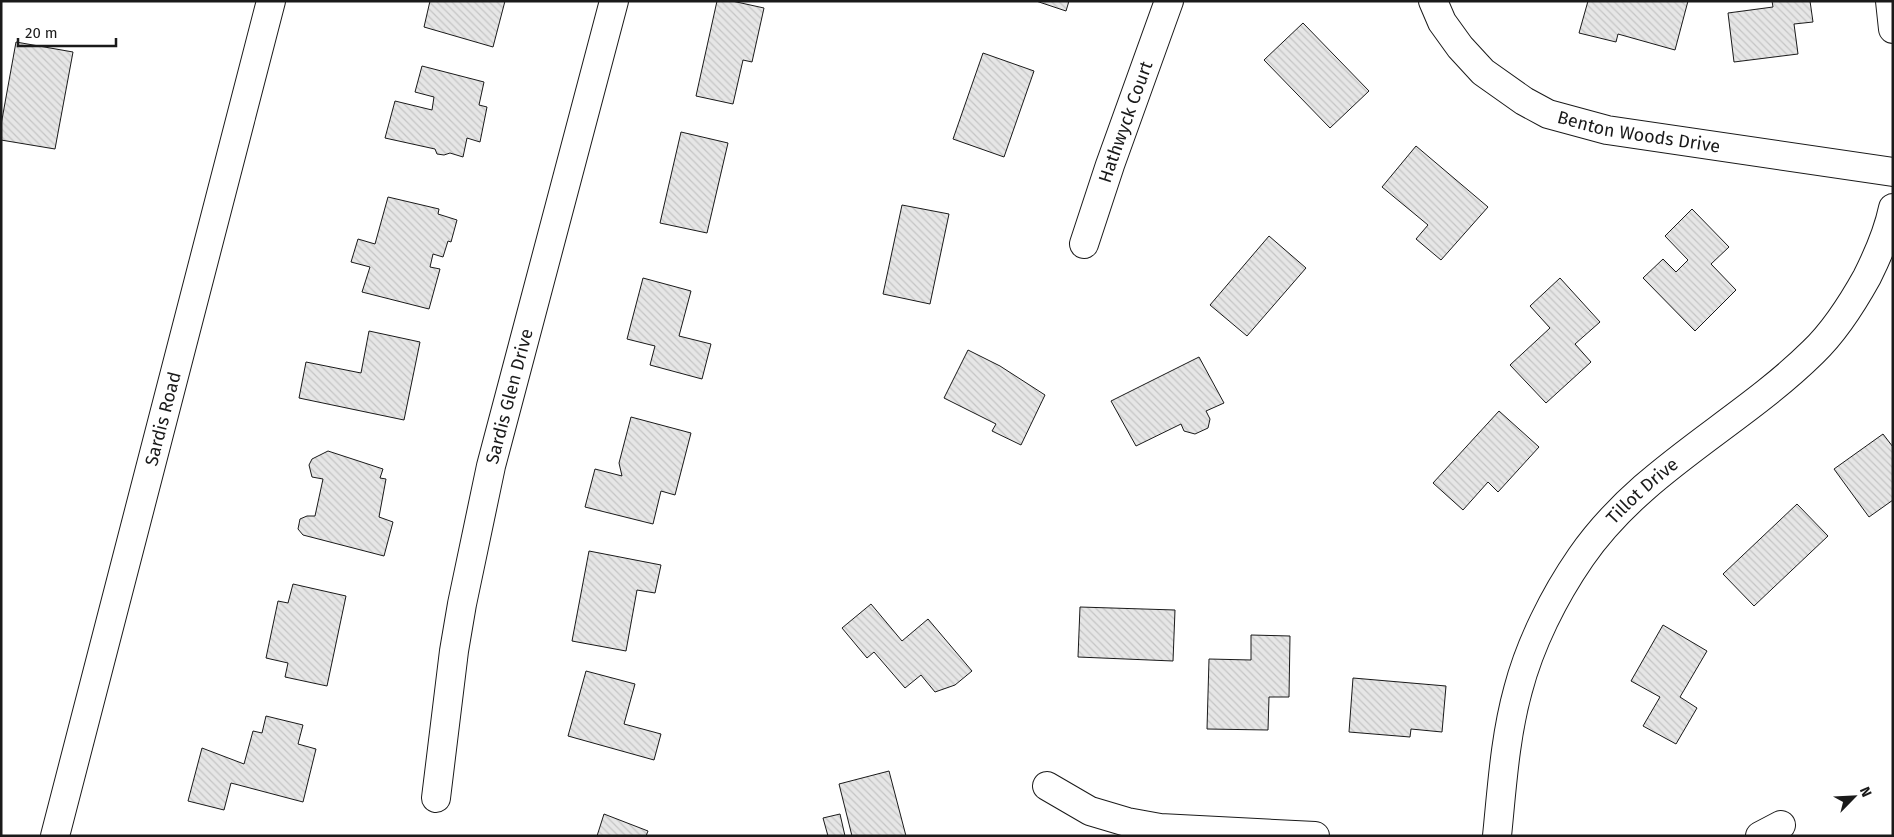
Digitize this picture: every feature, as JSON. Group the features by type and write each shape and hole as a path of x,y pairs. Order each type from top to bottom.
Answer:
{"street":[{"name":"Sardis Road","path":"55,836 271,1"},
{"name":"Sardis Glen Drive","path":"436,798 454,651 491,466 614,1"},
{"name":"Hathwyck Court","path":"1084,244 1110,165 1169,1"},
{"name":"Benton Woods Drive","path":"1433,1 1442,22 1460,47 1483,72 1524,101 1548,114 1607,130 1893,172"},
{"path":"1890,1 1893,29"},
{"name":"Tillot Drive","path":"1497,836 1507,750 1518,690 1532,648 1556,600 1581,557 1607,524 1644,486 1788,375 1814,352 1840,322 1858,294 1878,254 1890,224 1893,208"},
{"path":"1047,786 1090,811 1127,822 1160,828 1315,836"}],"building":[{"path":"430,1 505,1 493,47 424,27"},
{"path":"717,1 732,1 764,8 752,62 743,60 733,104 696,96"},
{"path":"1036,1 1069,1 1066,11"},
{"path":"1588,1 1688,1 1675,50 1618,34 1616,42 1579,33"},
{"path":"1772,1 1810,1 1813,22 1794,24 1798,54 1734,62 1728,13 1773,7"},
{"path":"1303,23 1369,91 1330,128 1264,60"},
{"path":"16,42 73,52 55,149 1,140 1,125"},
{"path":"983,53 1034,71 1004,157 953,139"},
{"path":"422,66 484,82 479,105 487,107 480,142 467,138 463,157 450,153 444,155 437,154 435,149 385,138 395,101 432,110 434,97 415,92"},
{"path":"681,132 728,143 707,233 660,223"},
{"path":"1416,146 1488,207 1441,260 1416,239 1428,225 1382,187"},
{"path":"388,197 439,209 438,214 457,220 451,242 448,241 443,257 433,254 430,267 440,269 429,309 362,292 370,267 351,262 358,239 375,244"},
{"path":"902,205 949,214 930,304 883,294"},
{"path":"1692,209 1729,247 1711,264 1736,290 1695,331 1643,278 1663,259 1676,272 1688,260 1665,236"},
{"path":"1269,236 1306,268 1247,336 1210,305"},
{"path":"643,278 691,291 679,336 711,344 702,379 650,365 655,346 627,339"},
{"path":"1560,278 1600,322 1575,344 1591,362 1546,403 1510,365 1550,328 1530,306"},
{"path":"369,331 420,342 404,420 299,398 306,362 361,373"},
{"path":"968,350 1000,366 1045,395 1021,445 992,431 996,424 944,398"},
{"path":"1199,357 1224,403 1206,411 1210,419 1208,428 1195,434 1184,431 1181,424 1136,446 1111,401"},
{"path":"1499,411 1539,447 1498,492 1488,482 1463,510 1433,483"},
{"path":"631,417 691,433 675,495 661,491 653,524 585,507 595,469 622,476 619,463"},
{"path":"1883,434 1893,447 1893,500 1869,517 1834,469"},
{"path":"328,451 383,469 380,478 386,479 379,517 393,522 384,556 303,535 298,529 300,519 307,516 315,516 323,479 312,477 309,465 312,459"},
{"path":"1797,504 1828,536 1754,606 1723,574"},
{"path":"589,551 661,565 655,593 637,590 626,651 572,641"},
{"path":"293,584 346,596 327,686 285,677 288,663 266,658 278,601 288,603"},
{"path":"871,604 902,641 928,619 972,671 955,685 935,692 921,675 905,688 874,652 867,658 842,628"},
{"path":"1080,607 1175,610 1173,661 1078,657"},
{"path":"1663,625 1707,651 1680,697 1697,708 1676,744 1643,726 1660,697 1631,681"},
{"path":"1251,635 1290,636 1289,697 1269,697 1268,730 1207,729 1209,659 1251,660"},
{"path":"586,671 635,684 624,724 661,734 654,760 568,736"},
{"path":"1353,678 1446,686 1442,732 1411,729 1410,737 1349,732"},
{"path":"266,716 303,725 298,744 316,749 303,802 231,783 224,810 188,801 202,748 244,764 253,731 262,733"},
{"path":"889,771 906,836 852,836 839,784"},
{"path":"604,814 648,831 646,836 597,836"},
{"path":"840,814 845,836 828,836 823,818"}]}
